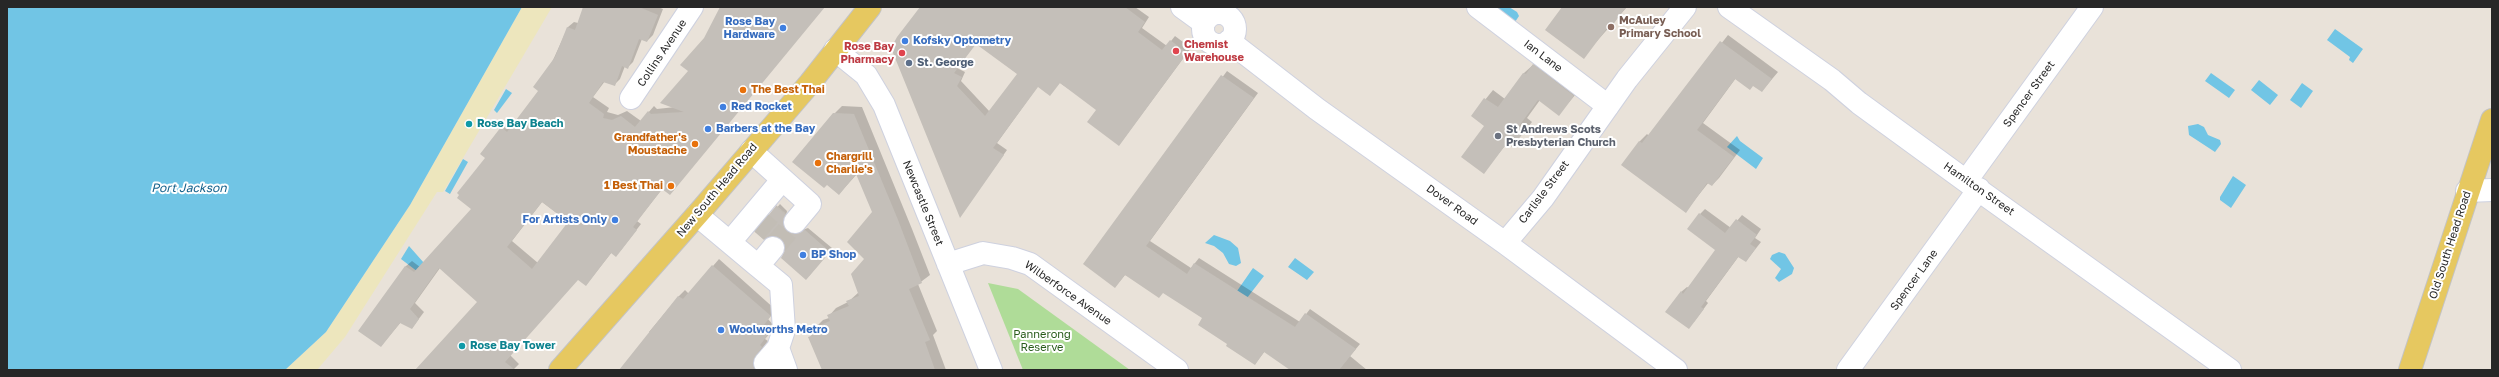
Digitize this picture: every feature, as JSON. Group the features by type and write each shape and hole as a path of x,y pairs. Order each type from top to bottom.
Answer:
{"main road":[{"name":"New South Head Road","path":"560,370 697,215 870,7"},
{"name":"Old South Head Road","path":"2410,370 2467,191 2492,120"}],"street":[{"name":"Collins Avenue","path":"631,98 692,7"},
{"path":"1182,7 1204,23"},
{"name":"Ian Lane","path":"1478,7 1608,106"},
{"name":"Carlisle Street","path":"1505,243 1543,198 1608,106 1685,7"},
{"name":"Hamilton Street","path":"1729,7 1832,80 1859,103 2230,370"},
{"name":"Spencer Street","path":"1973,185 2092,7"},
{"path":"1232,11 1235,28 1229,41 1218,45 1209,41 1203,33 1204,23 1211,15 1232,11"},
{"name":"Dover Road","path":"1229,41 1317,109 1505,243 1676,370"},
{"name":"Newcastle Street","path":"835,50 866,75 884,105 991,370"},
{"path":"750,151 791,187"},
{"name":"Spencer Lane","path":"1848,370 1973,185"},
{"path":"786,214 791,187"},
{"path":"744,254 791,187"},
{"path":"2467,191 2492,190"},
{"path":"697,215 781,285 784,330 772,356 786,370"},
{"path":"744,254 764,240"},
{"name":"Wilberforce Avenue","path":"948,264 983,253 1012,258 1030,264 1176,370"}],"green space":[{"name":"Pannerong Reserve","path":"988,283 1018,289 1130,370 1023,370"}],"sand":[{"name":"Rose Bay Beach","path":"522,7 552,7 443,192 437,192 345,337 317,370 285,370 326,332 410,205"}],"water":[{"name":"Port Jackson","path":"7,7 522,7 410,205 326,332 285,370 7,370"},
{"path":"1491,7 1509,7 1517,12 1519,16 1515,22"},
{"path":"2335,29 2363,49 2353,63 2349,60 2350,57 2327,40"},
{"path":"2211,73 2235,90 2229,98 2205,81"},
{"path":"2259,80 2278,95 2270,105 2251,90"},
{"path":"2302,83 2313,91 2301,108 2290,100"},
{"path":"506,89 512,93 497,113 494,110"},
{"path":"2198,124 2204,127 2208,135 2220,140 2221,144 2215,152 2189,135 2188,126"},
{"path":"1737,136 1740,141 1763,158 1756,169 1727,147"},
{"path":"463,159 468,162 450,194 445,191"},
{"path":"2233,176 2246,185 2231,208 2220,200 2220,197"},
{"path":"1214,235 1230,241 1238,248 1241,263 1236,266 1229,264 1223,253 1214,246 1205,243"},
{"path":"409,246 424,263 418,272 401,259"},
{"path":"1779,252 1785,254 1794,268 1792,274 1779,282 1775,278 1781,269 1770,259 1772,255"},
{"path":"1295,258 1314,272 1307,280 1288,267"},
{"path":"1253,268 1264,276 1247,298 1237,291"}],"building":[{"path":"583,7 639,7 658,15 647,42 639,39 628,69 622,66 615,86 603,82 589,103 604,114 603,118 612,120 621,116 635,127 648,111 651,114 684,112 660,103 688,71 680,65 704,38 720,7 825,7 670,195 662,189 633,227 637,230 616,257 611,253 586,286 578,280 505,362 515,370 415,370 477,302 439,268 410,309 419,319 412,329 400,323 381,347 358,331 405,266 414,272 471,209 457,198 459,195 457,193 485,158 480,154 501,127 507,132 538,91 533,87 555,57 567,27 575,30","holes":["542,202 568,222 532,269 507,247"]},
{"path":"920,7 1125,7 1145,22 1138,32 1162,50 1170,40 1187,53 1119,146 1087,122 1096,110 1060,83 1050,96 1038,87 993,148 1004,155 960,218 891,48 897,37","holes":["976,44 1017,74 985,116 957,86 962,77 954,73"]},
{"path":"1562,7 1626,7 1612,26 1610,24 1584,59 1545,30"},
{"path":"1720,41 1772,79 1762,92 1753,86 1750,90 1735,79 1697,130 1734,157 1712,186 1707,183 1686,213 1621,165 1639,141 1642,143"},
{"name":"St Andrews Scots Presbyterian Church","path":"1533,64 1574,96 1559,116 1538,100 1519,126 1525,130 1512,147 1507,143 1484,174 1461,157 1484,126 1471,116 1484,98 1498,107 1523,73 1526,74"},
{"path":"1221,75 1254,98 1146,246 1187,274 1194,263 1295,327 1305,313 1356,349 1339,370 1290,370 1264,352 1255,365 1198,325 1202,318 1163,293 1159,298 1125,275 1115,288 1083,264"},
{"path":"833,113 854,114 898,220 922,283 909,289 930,340 925,342 935,370 822,370 808,337 817,334 814,328 830,321 827,315 849,306 846,301 859,296 851,274 864,259 847,242 872,212 856,174 839,195 827,185 824,188 792,162"},
{"name":"BP Shop","path":"776,206 786,214 783,220 787,231 793,234 805,230 830,252 806,280 781,258 785,250 781,239 775,236 764,240 755,232"},
{"path":"1699,213 1725,233 1736,219 1757,235 1750,244 1756,248 1746,262 1738,257 1701,307 1704,309 1689,329 1665,312 1681,291 1683,294 1715,250 1687,229"},
{"path":"712,265 771,316 763,326 770,332 760,345 762,347 753,360 755,370 619,370 678,296 683,299"}],"tunnel":[{"path":"755,232 777,206"},
{"path":"773,248 795,222"}],"place":[{"name":"McAuley Primary School","path":"1611,27"},
{"name":"Rose Bay Hardware","path":"783,28"},
{"name":"Kofsky Optometry","path":"905,41"},
{"name":"Chemist Warehouse","path":"1176,51"},
{"name":"Rose Bay Pharmacy","path":"902,53"},
{"name":"St. George","path":"909,63"},
{"name":"The Best Thai","path":"743,90"},
{"name":"Red Rocket","path":"723,107"},
{"name":"Rose Bay Beach","path":"469,124"},
{"name":"Barbers at the Bay","path":"708,129"},
{"name":"St Andrews Scots Presbyterian Church","path":"1498,136"},
{"name":"Grandfather's Moustache","path":"695,144"},
{"name":"Chargrill Charlie's","path":"818,163"},
{"name":"1 Best Thai","path":"671,186"},
{"name":"For Artists Only","path":"615,220"},
{"name":"BP Shop","path":"803,255"},
{"name":"Woolworths Metro","path":"721,330"},
{"name":"Rose Bay Tower","path":"462,346"}]}
